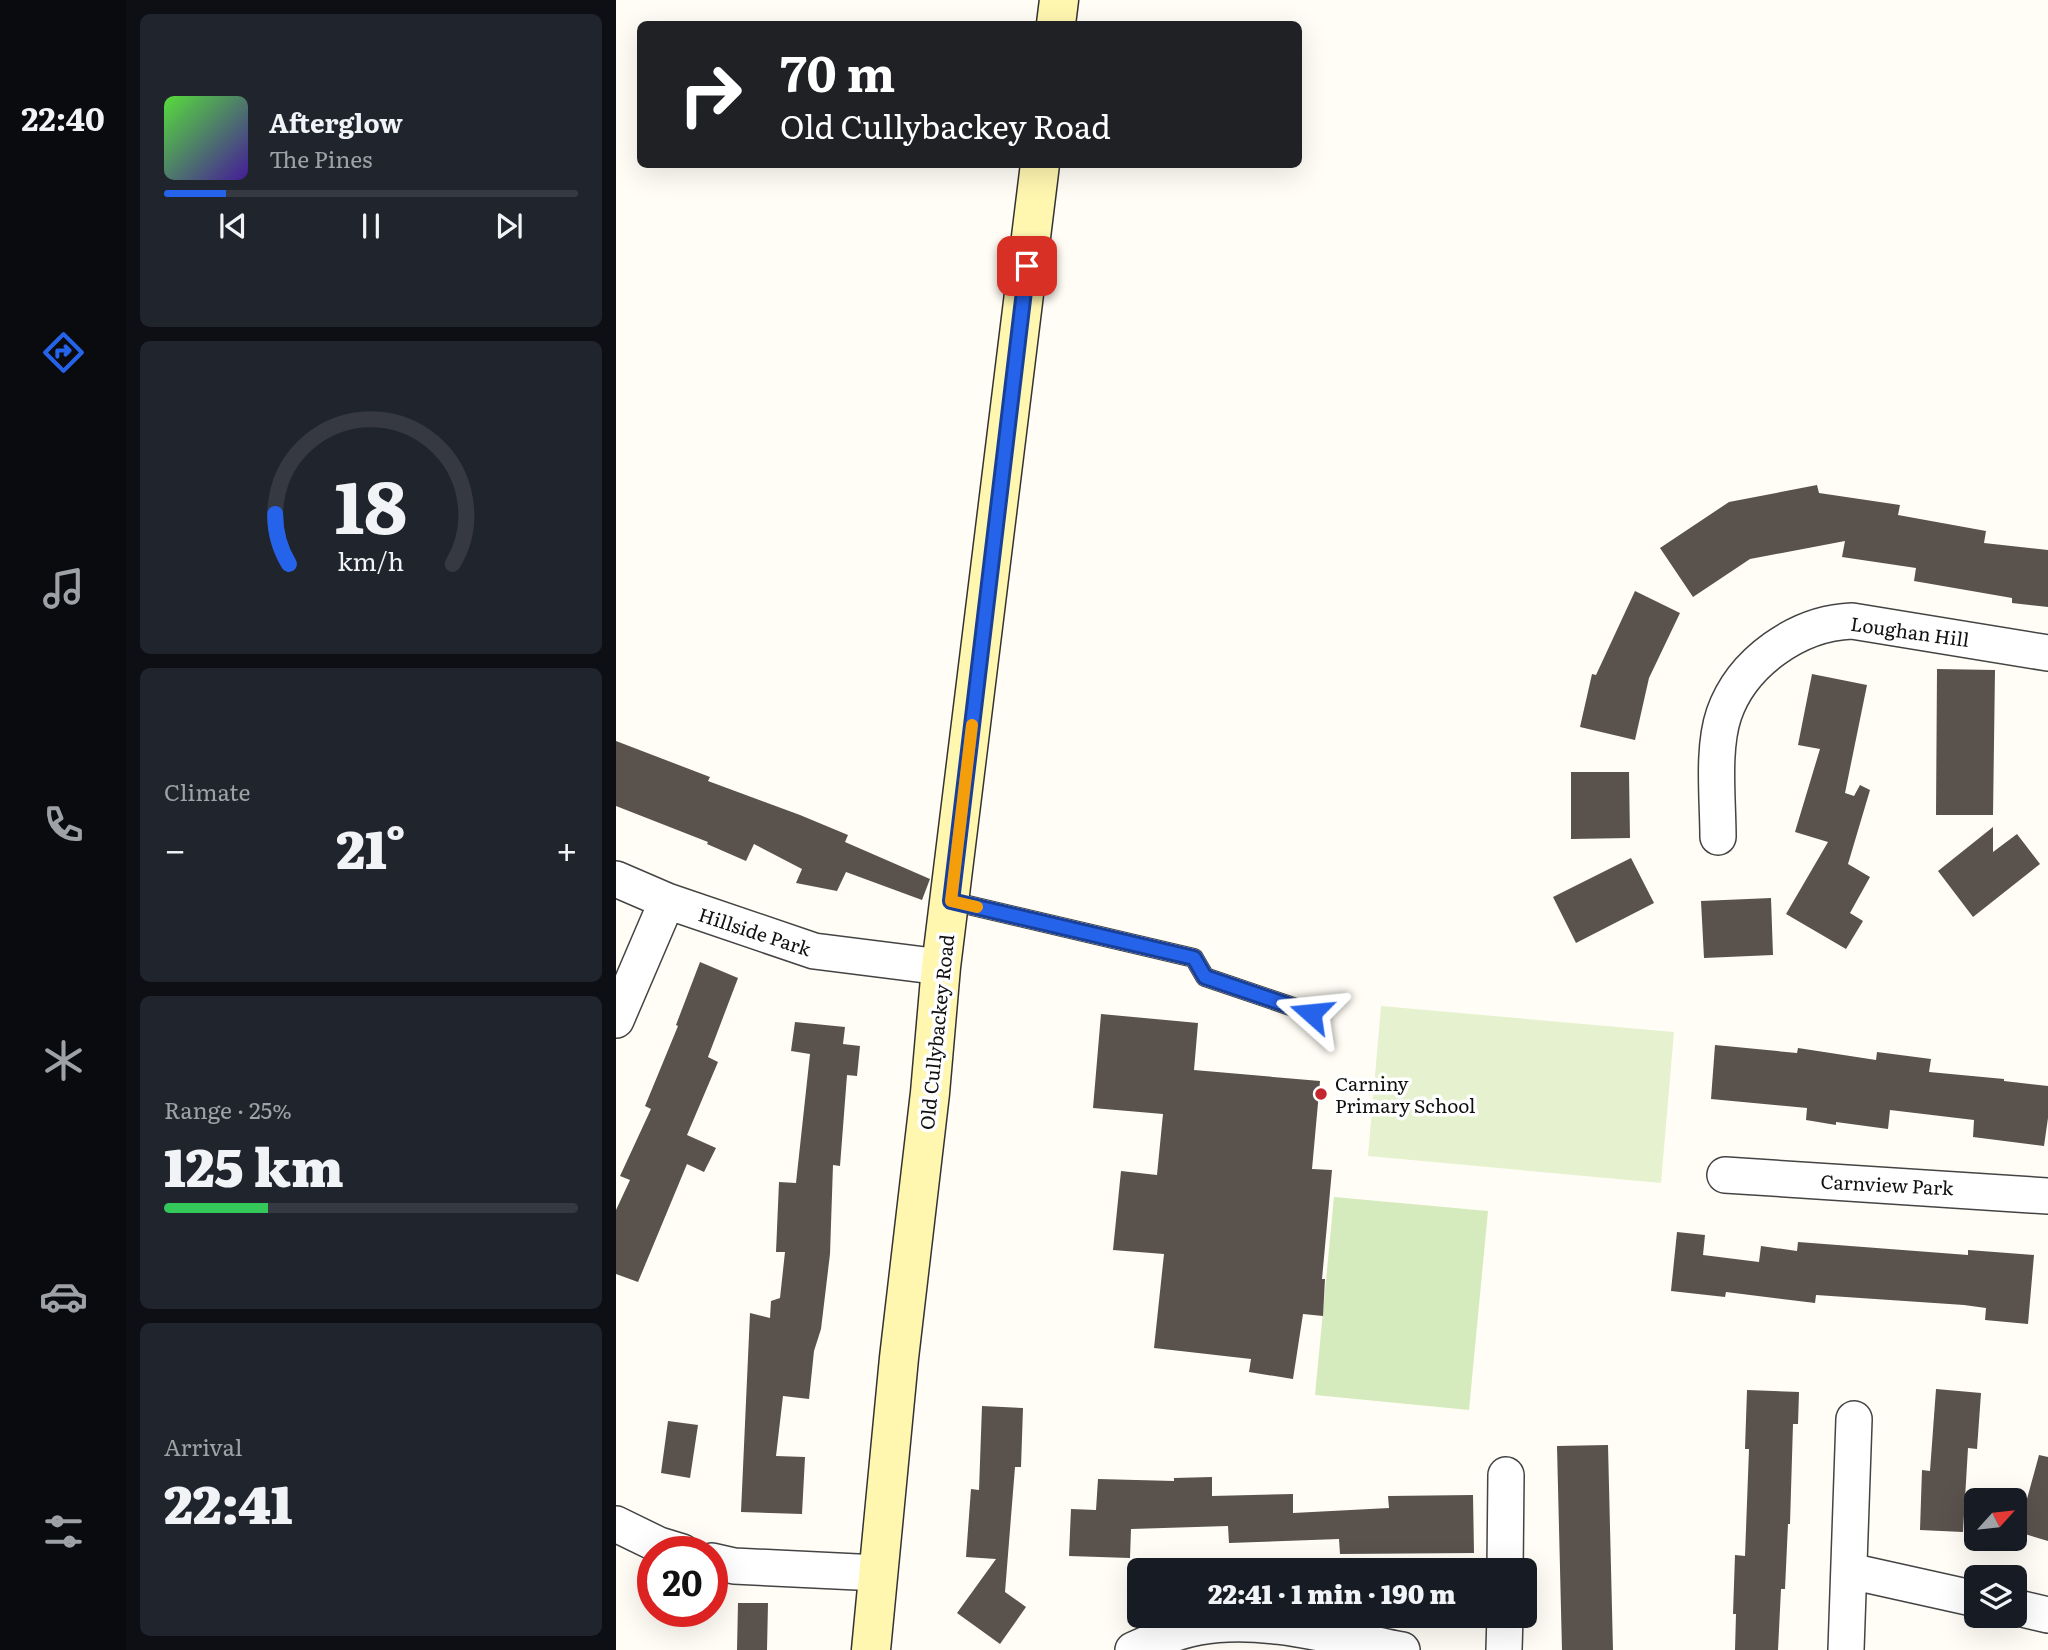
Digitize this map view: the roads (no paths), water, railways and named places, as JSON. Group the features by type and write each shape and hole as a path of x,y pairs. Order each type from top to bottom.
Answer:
{"street":[{"path":"1056,21 1059,0"},
{"name":"Old Cullybackey Road","path":"871,1650 941,967 1040,168"},
{"name":"Loughan Hill","path":"1718,837 1718,754 1724,716 1742,682 1755,666 1795,636 1827,624 1852,621 2048,653"},
{"name":"Hillside Park","path":"616,879 667,901 814,951 941,967"},
{"path":"616,1020 667,901"},
{"name":"Carnview Park","path":"1725,1175 2048,1196"},
{"path":"1846,1650 1854,1419"},
{"path":"1505,1558 1506,1475"},
{"path":"616,1524 641,1536"},
{"path":"728,1565 878,1573"},
{"path":"1850,1571 1964,1596"},
{"path":"2027,1610 2048,1615"},
{"path":"1133,1650 1187,1629 1243,1623 1402,1650"},
{"path":"1504,1650 1505,1628"}],"lane":[{"path":"951,901 1194,958 1205,977 1311,1013"}],"place":[{"name":"Carniny Primary School","path":"1321,1094"}]}
